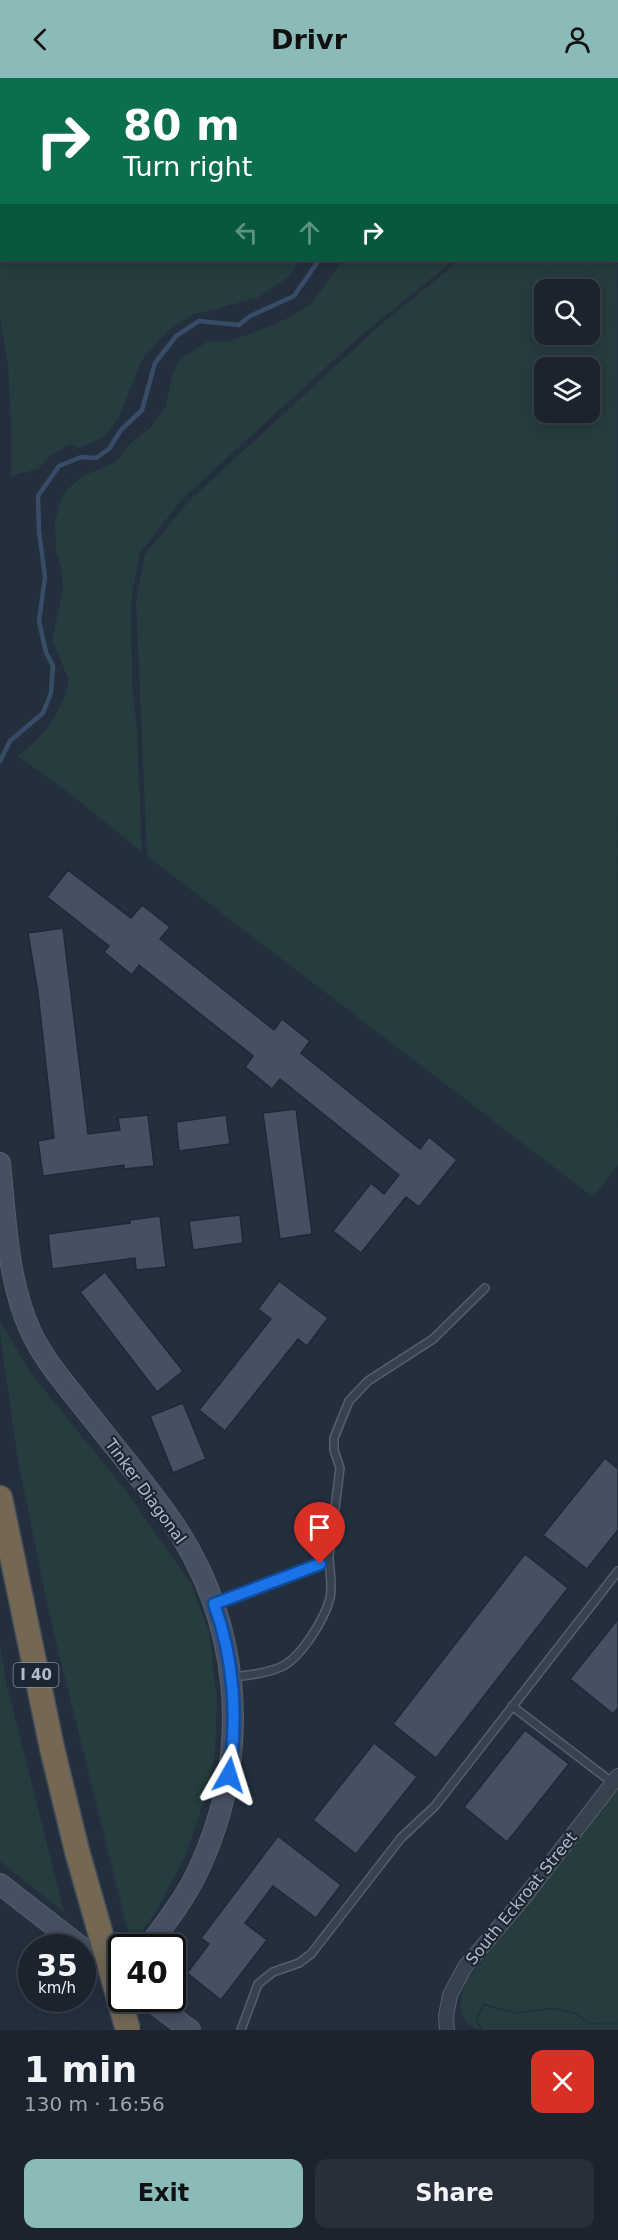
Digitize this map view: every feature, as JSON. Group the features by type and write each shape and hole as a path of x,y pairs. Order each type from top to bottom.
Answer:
{"highway":[{"name":"I 40","path":"0,1498 50,1737 77,1851 128,2030"}],"street":[{"name":"Tinker Diagonal","path":"0,1163 16,1287 32,1334 56,1372 162,1508 195,1559 214,1604 232,1677 231,1762 221,1811 195,1876 158,1934"},
{"name":"South Eckroat Street","path":"447,2030 446,2016 450,1995 465,1967 522,1900 615,1779"},
{"path":"0,1884 64,1934"},
{"path":"166,2012 190,2030"}],"lane":[{"path":"232,1677 263,1673 285,1665 302,1648 319,1624 330,1596 329,1556 340,1468 334,1450 334,1438 349,1401 368,1382 433,1340 485,1288"},
{"path":"214,1604 320,1564 329,1556"},
{"path":"241,2030 258,1984 273,1972 299,1963 311,1954 401,1838 435,1806 618,1570"},
{"path":"512,1707 615,1779"}],"green space":[{"path":"0,261 300,261 287,278 257,298 192,315 170,329 141,361 119,418 104,437 80,448 69,444 48,458 38,469 11,476 8,365 0,319"},
{"path":"342,261 453,261 359,337 182,499 140,553 131,600 132,684 137,730 142,852 74,797 18,756 49,726 65,697 69,680 52,640 63,591 61,566 56,550 55,521 61,499 68,489 83,476 116,462 130,444 151,427 166,407 172,375 179,360 207,342 229,341 244,336 286,319 311,304"},
{"path":"456,261 617,261 618,1165 593,1197 147,856 136,601 145,554 189,501 379,326"},
{"path":"0,1321 31,1373 126,1491 191,1584 209,1632 217,1700 215,1756 205,1797 185,1857 156,1911 141,1934 129,1934 51,1622 18,1461"},
{"path":"0,1646 6,1682 64,1912 0,1861"},
{"path":"616,1788 618,1790 618,2022 590,2023 575,2012 552,2007 517,2013 483,2003 475,2020 481,2030 472,2026 462,2016 461,2009 462,1994 468,1979"},
{"path":"484,2006 516,2014 552,2009 575,2014 589,2024 618,2023 618,2030 483,2030 477,2020"}],"building":[{"path":"68,870 131,918 142,905 170,927 160,939 274,1030 282,1019 310,1041 301,1053 420,1149 429,1137 457,1160 419,1207 406,1197 361,1253 333,1231 371,1183 384,1194 399,1175 280,1079 272,1089 245,1067 253,1056 139,965 132,975 104,952 109,946 47,897"},
{"path":"63,928 88,1134 120,1130 118,1118 148,1115 154,1166 124,1169 124,1165 43,1176 38,1141 54,1138 38,993 28,933"},
{"path":"296,1109 312,1234 280,1239 263,1113"},
{"path":"226,1115 230,1144 179,1151 176,1122"},
{"path":"240,1215 243,1243 193,1250 189,1221"},
{"path":"160,1216 166,1267 136,1270 135,1258 52,1269 48,1234 130,1223 130,1220"},
{"path":"105,1272 183,1371 157,1392 80,1292"},
{"path":"279,1281 328,1318 307,1346 298,1339 225,1431 199,1410 271,1319 258,1309"},
{"path":"183,1403 206,1459 173,1473 150,1416"},
{"path":"605,1458 618,1469 618,1530 587,1569 543,1535"},
{"path":"525,1554 568,1588 436,1758 393,1724"},
{"path":"618,1619 618,1708 613,1714 570,1679"},
{"path":"525,1730 569,1764 507,1842 464,1807"},
{"path":"374,1743 417,1777 356,1854 313,1820"},
{"path":"278,1836 341,1885 316,1918 273,1886 245,1923 267,1940 221,2000 187,1973 209,1944 201,1938"}],"waterway":[{"path":"0,761 10,741 43,713 51,693 53,666 46,652 39,621 45,577 39,531 38,496 59,466 81,457 96,458 109,449 121,430 142,410 155,363 176,336 199,321 239,325 250,316 294,296 318,261"}],"route":[{"path":"229,1775 233,1726 232,1677 214,1604 320,1564"}]}
